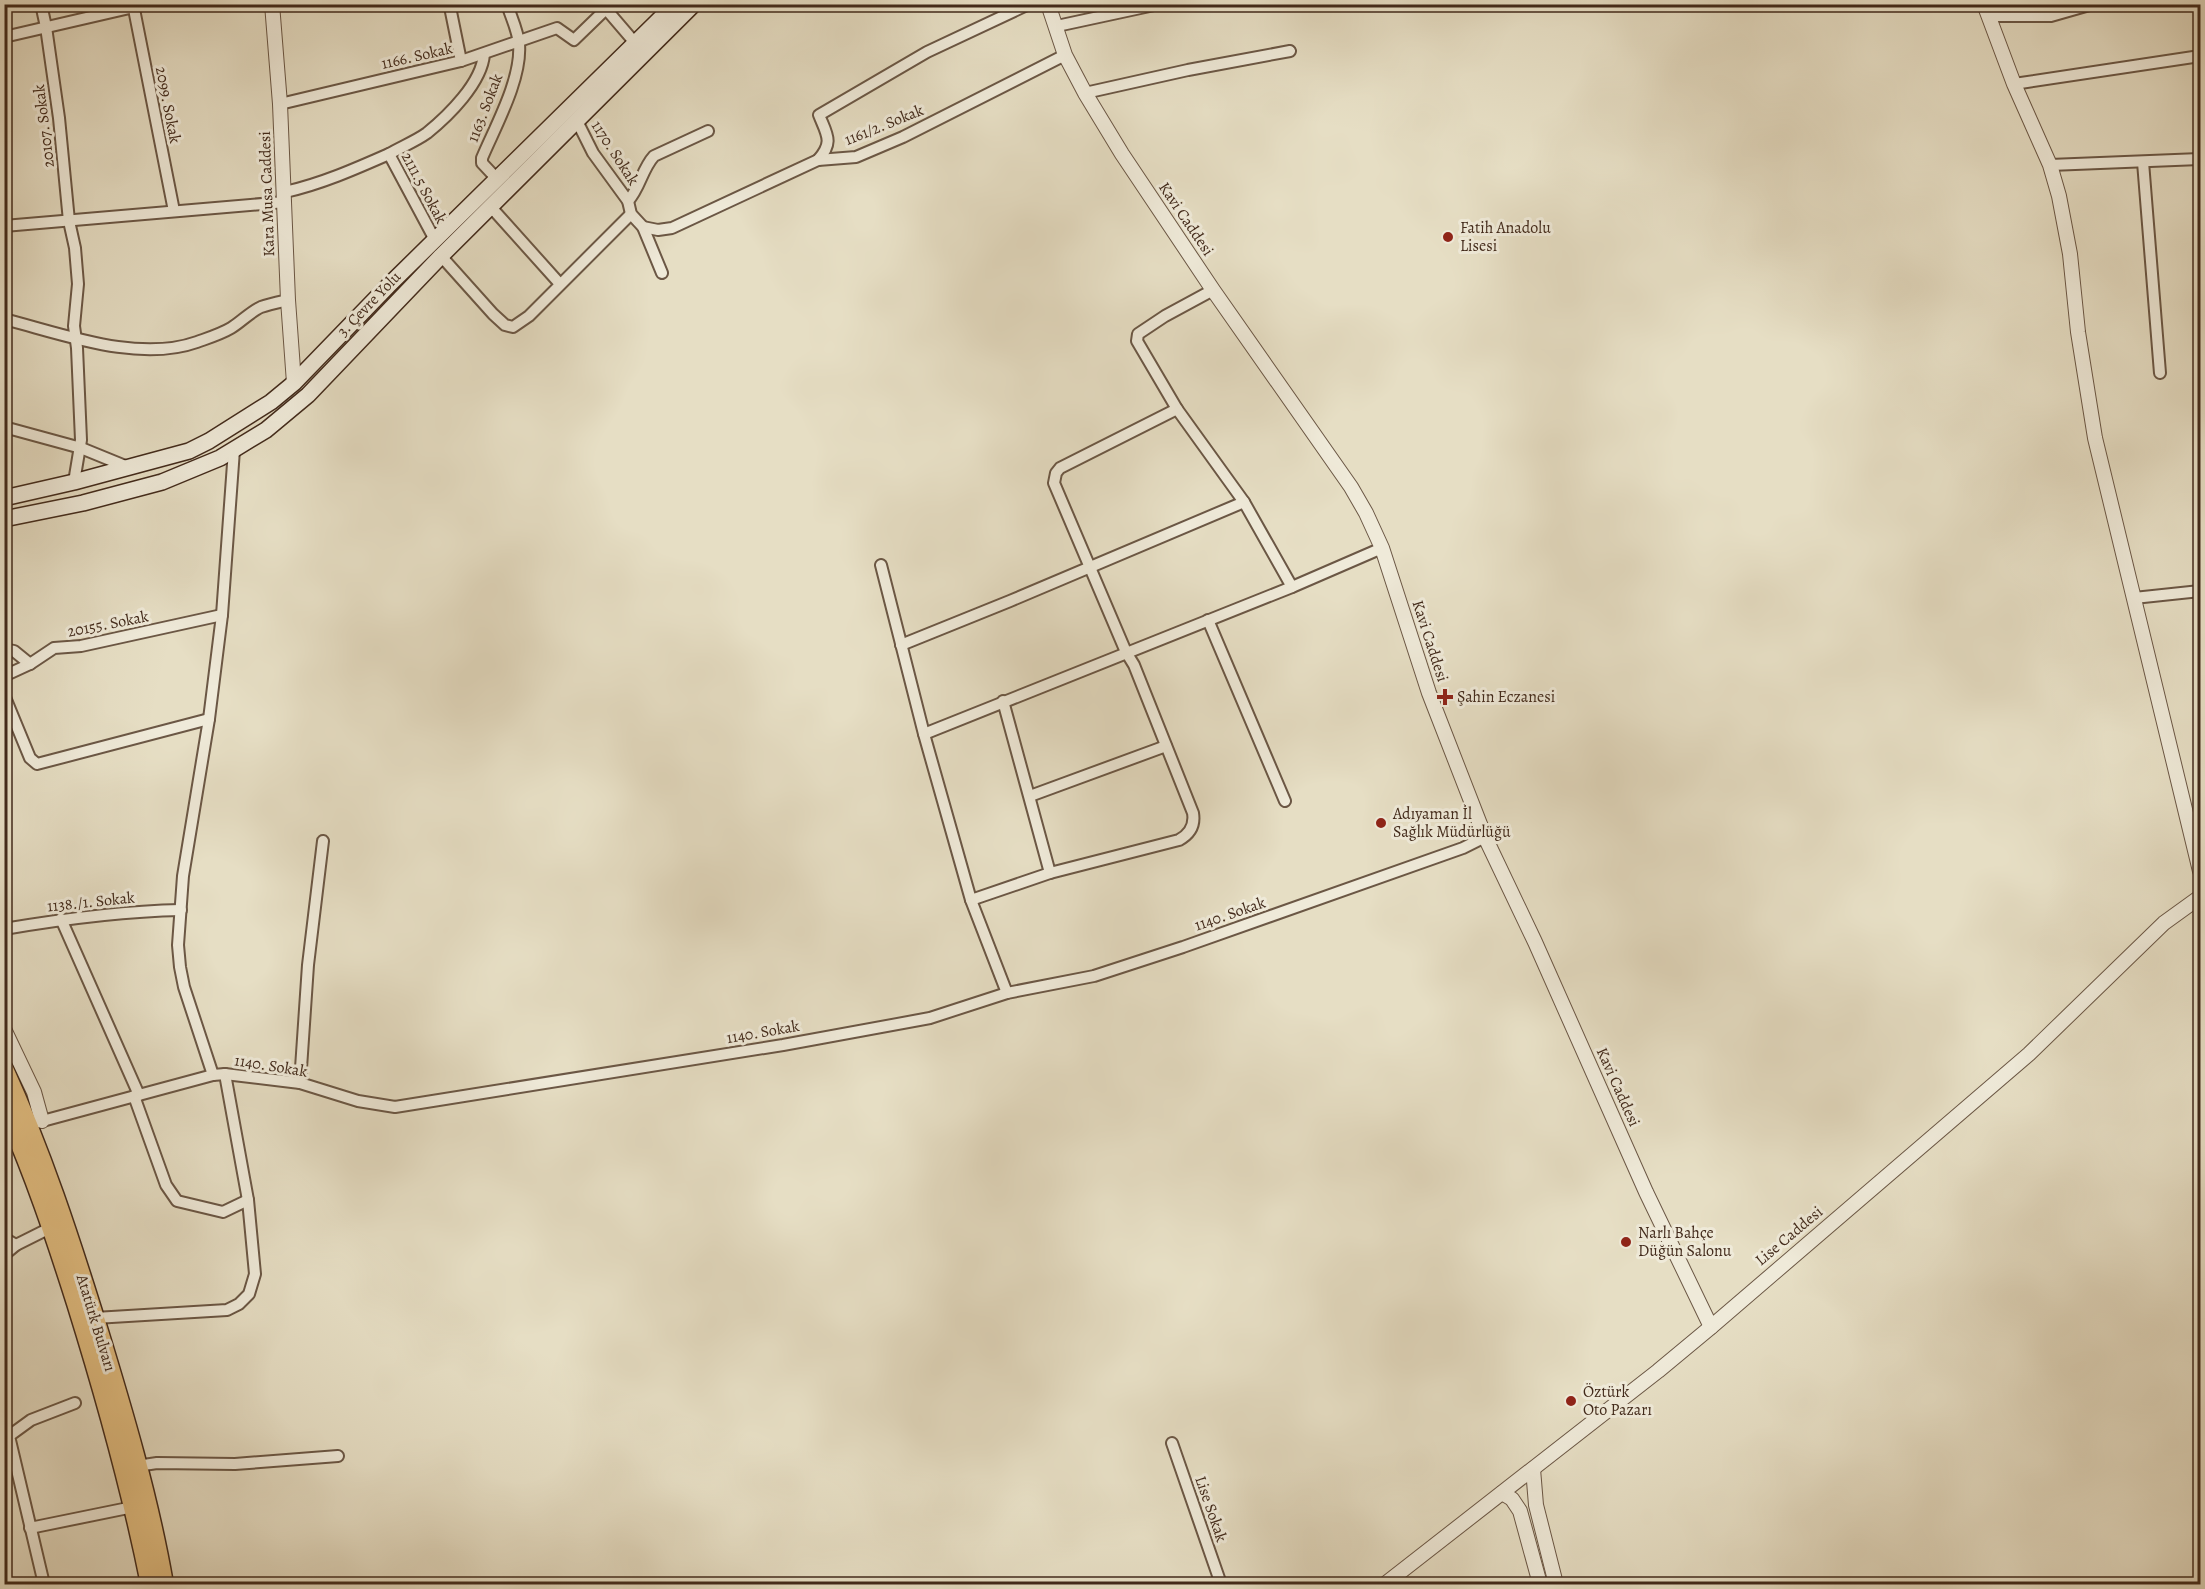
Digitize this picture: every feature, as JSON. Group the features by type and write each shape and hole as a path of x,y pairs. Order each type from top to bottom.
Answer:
{"highway":[{"name":"Atatürk Bulvarı","path":"4,1069 35,1123 117,1391 164,1584"},
{"name":"Atatürk Bulvarı","path":"6,1114 33,1173 105,1395 134,1507 150,1584"}],"main road":[{"name":"3. Çevre Yolu","path":"4,498 74,483 172,456 209,441 271,402 294,382 675,4"},
{"name":"3. Çevre Yolu","path":"4,519 83,503 162,482 199,468 266,430 303,400 441,255 694,4"}],"street":[{"name":"20107. Sokak","path":"41,4 59,118 78,284 72,337 81,448 74,483"},
{"path":"4,36 147,4"},
{"name":"Kara Musa Caddesi","path":"272,4 280,104 288,300 294,382"},
{"path":"447,4 450,7 461,61"},
{"path":"507,4 519,42"},
{"path":"818,160 827,150 829,138 819,114 927,52 1029,4"},
{"name":"Kavi Caddesi","path":"1048,4 1065,55 1084,93 1213,290 1355,493 1382,548 1430,693 1485,837 1540,952 1646,1192 1711,1327"},
{"path":"1057,26 1159,4"},
{"path":"2093,4 2051,16 1987,10 2014,84 2050,165 2059,196 2070,254 2078,332 2095,438 2200,870"},
{"name":"2099. Sokak","path":"133,6 174,211"},
{"name":"1166. Sokak","path":"280,104 461,61 557,28 574,39 606,9 636,44"},
{"name":"1163. Sokak","path":"497,179 482,163 482,158 510,94 519,56 519,42"},
{"path":"1084,93 1290,51"},
{"path":"389,154 426,133 472,89 484,54"},
{"name":"1161/2. Sokak","path":"643,227 658,231 672,228 818,160 856,157 903,137 1065,55"},
{"path":"2014,84 2200,57"},
{"name":"1170. Sokak","path":"577,121 593,153 628,201"},
{"path":"662,273 643,227 631,213 628,201 636,192 648,163 654,156 708,131"},
{"name":"2111.5 Sokak","path":"4,226 174,211 285,197 389,154 435,240"},
{"path":"2050,165 2200,159"},
{"path":"2143,162 2160,373"},
{"path":"490,206 560,284"},
{"path":"441,255 505,325 513,327 529,316 631,213"},
{"path":"1213,290 1165,316 1138,334 1137,341 1177,409 1244,502 1292,587"},
{"path":"4,319 72,337 142,350 196,343 229,329 260,308 288,300"},
{"path":"972,900 1050,873 1152,849 1186,836 1193,825 1193,813 1167,746 1054,483 1056,472 1060,468 1177,409"},
{"path":"4,427 81,448 130,468"},
{"path":"213,1075 190,1008 180,967 178,945 183,876 209,719 222,615 234,450"},
{"path":"901,645 1010,602 1089,566 1244,502"},
{"path":"924,734 1292,587 1382,548"},
{"path":"881,566 924,734 972,900 1007,993"},
{"path":"2134,598 2200,591"},
{"name":"20155. Sokak","path":"4,676 30,664 54,648 81,646 222,615"},
{"path":"1208,620 1285,801"},
{"path":"4,649 14,651 30,664"},
{"path":"4,695 30,758 37,764 209,719"},
{"path":"1003,701 1050,873"},
{"path":"1030,796 1167,746"},
{"name":"1140. Sokak","path":"35,1123 213,1075 225,1074 300,1083 358,1101 395,1107 772,1047 930,1018 1007,993 1094,976 1183,947 1463,848 1485,837"},
{"path":"300,1083 308,965 323,841"},
{"name":"Lise Caddesi","path":"1385,1584 1711,1327 2029,1054 2164,922 2200,897"},
{"name":"1138./1. Sokak","path":"4,929 61,919 150,910 181,910"},
{"path":"61,919 136,1096 166,1185 177,1201 223,1212 248,1200"},
{"path":"4,1029 34,1092 35,1123"},
{"path":"95,1318 226,1310 239,1304 252,1288 255,1274 248,1200 225,1074"},
{"path":"4,1255 16,1245 52,1227"},
{"path":"4,1238 16,1245"},
{"path":"44,1584 9,1436 31,1420 75,1403"},
{"name":"Lise Sokak","path":"1172,1443 1221,1584"},
{"path":"137,1466 157,1463 235,1464 338,1456"},
{"path":"1533,1469 1536,1505 1556,1584"},
{"path":"1502,1493 1512,1499 1520,1511 1539,1584"},
{"path":"30,1528 134,1507"},
{"path":"145,1584 150,1584"}],"place":[{"name":"Fatih Anadolu Lisesi","path":"1448,237"},
{"name":"Şahin Eczanesi","path":"1445,697"},
{"name":"Adıyaman İl Sağlık Müdürlüğü","path":"1381,823"},
{"name":"Narlı Bahçe Düğün Salonu","path":"1626,1242"},
{"name":"Öztürk Oto Pazarı","path":"1571,1401"}]}
